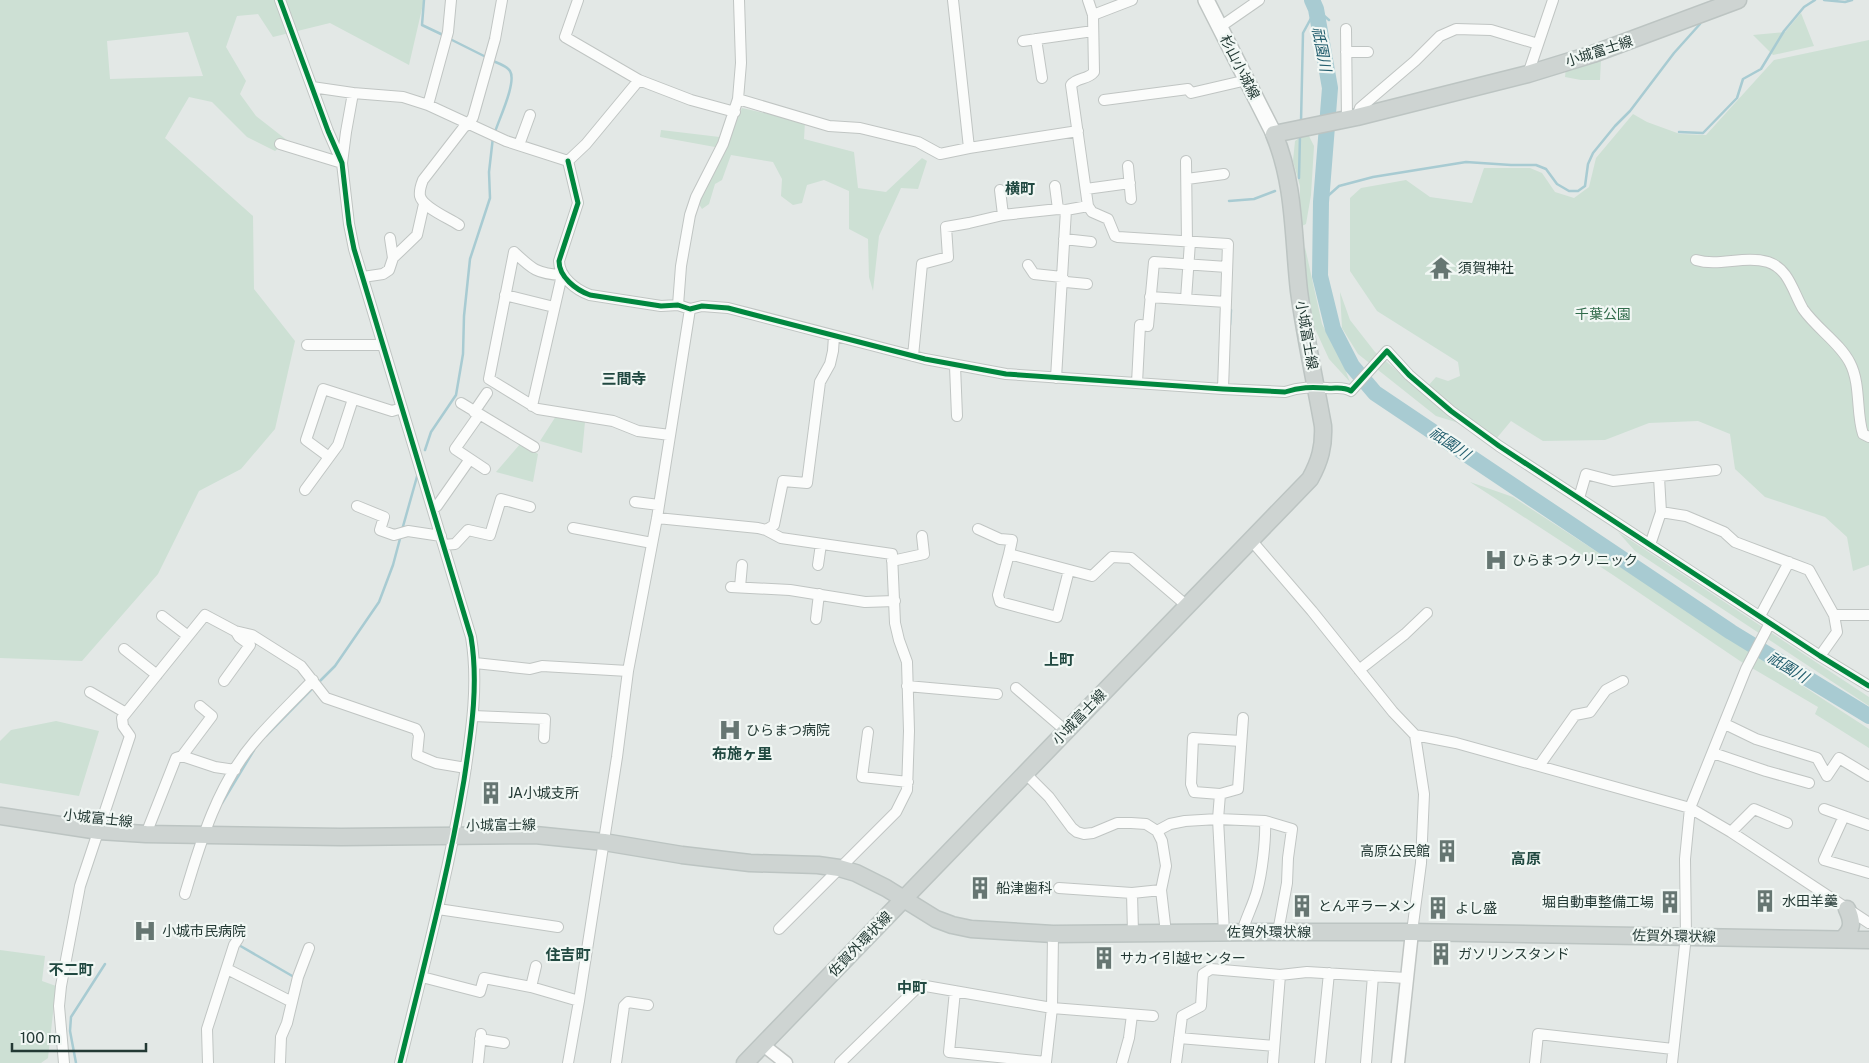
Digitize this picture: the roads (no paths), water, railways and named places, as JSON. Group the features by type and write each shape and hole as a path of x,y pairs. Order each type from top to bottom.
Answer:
{"main road":[{"name":"杉山小城線","path":"1206,0 1274,134"},
{"name":"小城富士線","path":"0,816 99,831 202,836 455,837 535,835 604,842 682,855 750,863 840,868 856,873 904,899 1186,605 1251,540 1310,478 1317,466 1324,441 1323,426 1300,292 1288,178 1281,151 1274,134 1352,118 1528,74 1602,51 1738,0"},
{"name":"佐賀外環状線","path":"745,1063 904,899 936,920 952,925 972,929 1053,934 1412,932 1869,940"},
{"path":"1842,939 1849,933 1852,926 1852,919 1847,909"}],"street":[{"path":"280,0 342,164 354,249 471,636 475,663 473,716 455,837 400,1063"},
{"path":"428,105 447,37 451,0"},
{"path":"459,225 424,204 420,197 420,190 423,180 474,117 490,59 502,0"},
{"path":"578,0 565,37 639,80 691,100 735,112"},
{"path":"678,304 690,215 696,197 724,144 738,99 740,62 739,0"},
{"path":"953,0 969,148"},
{"path":"1088,0 1093,15 1094,72 1091,76 1074,81 1071,84 1088,206 1092,212 1108,219 1115,236 1118,237 1228,244 1223,389"},
{"path":"1093,15 1132,0"},
{"path":"1220,27 1259,0"},
{"path":"1528,74 1553,0"},
{"path":"1346,28 1346,52 1352,118"},
{"path":"1352,118 1360,108 1415,61 1440,36 1456,29 1491,30 1538,44"},
{"path":"1023,41 1093,31"},
{"path":"1036,39 1042,78"},
{"path":"1346,52 1368,52"},
{"path":"568,161 586,144 639,80"},
{"path":"1104,100 1188,89 1190,93 1247,80"},
{"path":"312,87 403,97 428,105 519,145 568,161"},
{"path":"342,164 353,93"},
{"path":"738,99 829,126 860,128 918,142 940,154 1078,131"},
{"path":"519,145 530,115"},
{"path":"280,144 342,164"},
{"path":"532,406 562,275 559,262 578,203 568,161"},
{"path":"1186,161 1189,242 1186,299"},
{"path":"1128,166 1131,200"},
{"path":"1187,179 1224,174"},
{"path":"1086,189 1130,183"},
{"path":"1055,186 1062,209 1064,239 1056,378"},
{"path":"1000,190 1002,215"},
{"path":"393,258 417,235 424,204"},
{"path":"913,356 922,264 948,257 946,227 1002,215 1088,206"},
{"path":"363,277 383,274 389,270 393,258 390,238"},
{"path":"1064,239 1091,242"},
{"path":"670,436 638,431 613,421 567,415 532,406 489,379 514,252 528,265 544,274 562,275 590,295 661,306 678,304 690,309 702,306 728,308 955,366 1006,374 1223,389 1285,392 1299,387 1328,389 1344,387 1351,391 1387,351 1409,375 1451,411 1499,446 1760,616 1768,627 1869,686"},
{"path":"1696,260 1710,262 1750,260 1766,262 1777,266 1784,272 1804,309 1851,364 1860,401 1861,429 1863,434 1869,437"},
{"path":"1137,384 1140,326 1148,326 1154,262 1227,267"},
{"path":"1028,265 1034,274 1062,277 1066,282 1087,284"},
{"path":"506,295 554,307"},
{"path":"1150,297 1226,302"},
{"path":"568,1063 604,842 628,671 657,518 690,309"},
{"path":"766,530 774,524 783,481 807,483 820,382 830,364 834,351 834,336"},
{"path":"307,345 383,346"},
{"path":"955,366 957,416"},
{"path":"329,457 306,440 323,389 392,411 402,408"},
{"path":"485,469 455,449 487,393"},
{"path":"305,490 338,444 353,399"},
{"path":"460,403 534,448"},
{"path":"433,509 470,459"},
{"path":"1579,498 1586,474 1613,481 1716,470"},
{"path":"1650,545 1661,512 1660,477"},
{"path":"357,506 384,517 380,530 394,535 408,530 455,544 468,530 490,534 500,499 530,507"},
{"path":"636,502 659,505"},
{"path":"1661,512 1686,516 1724,532 1735,542 1809,570 1834,615 1837,632 1820,656"},
{"path":"657,518 766,530 782,538 892,554 895,623 907,662 909,731 907,790 896,812 779,929"},
{"path":"573,528 652,543"},
{"path":"978,529 1000,539 1012,540 998,595 1000,602 1057,617 1068,570"},
{"path":"892,561 924,554 922,536"},
{"path":"1251,540 1312,611 1393,712 1416,735 1456,743 1690,808 1731,832 1869,923"},
{"path":"818,564 821,544"},
{"path":"1009,554 1092,576 1112,557 1131,558 1186,605"},
{"path":"1760,616 1789,562"},
{"path":"742,565 735,587 790,590 865,602 895,601"},
{"path":"816,619 819,594"},
{"path":"1359,670 1405,634 1427,613"},
{"path":"64,1063 59,1006 61,986 80,886 130,736 123,726 122,718 205,615 236,631 252,636 301,666 326,698 416,729 420,734 417,755 436,763 466,768"},
{"path":"1834,615 1869,615"},
{"path":"162,616 188,636"},
{"path":"1672,1063 1686,936 1685,859 1690,808 1746,669 1768,627"},
{"path":"224,681 250,645 239,637 236,631"},
{"path":"124,649 157,675"},
{"path":"475,663 530,669 542,666 628,671"},
{"path":"1539,766 1575,715 1590,712 1606,690 1623,681"},
{"path":"185,894 202,836 213,809 235,770 254,742 316,683"},
{"path":"907,686 997,694"},
{"path":"1016,688 1066,730"},
{"path":"90,692 126,713"},
{"path":"146,834 176,758 182,756 212,716 200,706"},
{"path":"473,716 545,719 544,738"},
{"path":"1241,741 1193,738 1190,784 1194,792 1220,794 1238,789 1243,718"},
{"path":"1725,724 1756,739 1817,758 1827,776 1839,758 1869,776"},
{"path":"868,732 862,777 908,782"},
{"path":"1398,1063 1406,978 1421,863 1424,794 1416,735"},
{"path":"1713,753 1766,772 1809,783"},
{"path":"182,756 215,767 235,770"},
{"path":"1025,773 1049,797 1077,832 1084,834 1093,833 1117,823 1131,822 1152,826 1157,831 1162,841 1166,866 1161,890 1166,933"},
{"path":"1220,794 1218,819 1224,932"},
{"path":"1731,832 1754,809 1788,823"},
{"path":"1824,809 1869,825"},
{"path":"1844,816 1824,860 1869,873"},
{"path":"1157,831 1170,824 1185,821 1218,819 1265,821 1292,829 1287,883 1278,932"},
{"path":"1242,932 1247,914 1257,892 1265,821"},
{"path":"1059,888 1132,893 1161,890"},
{"path":"1132,893 1134,933"},
{"path":"438,909 558,927"},
{"path":"955,991 949,1052 1046,1062 1052,1008 1053,934"},
{"path":"208,1063 207,1029 236,942"},
{"path":"280,1063 281,1037 287,1023 298,978 309,948"},
{"path":"531,987 536,966"},
{"path":"226,969 292,1002"},
{"path":"1176,1063 1182,1016 1200,1006 1203,974 1210,969 1280,975 1307,972 1406,978"},
{"path":"1320,1063 1329,973"},
{"path":"1273,1063 1280,975"},
{"path":"1366,1063 1373,976"},
{"path":"422,977 480,992 484,978 531,987 579,1001"},
{"path":"840,1063 920,985 1052,1008 1153,1016"},
{"path":"616,1063 624,1006 628,1002 648,1005"},
{"path":"1122,1063 1129,1038 1132,1015"},
{"path":"1535,1063 1538,1034 1673,1049"},
{"path":"478,1063 481,1037 504,1042"},
{"path":"1179,1038 1274,1046"},
{"path":"763,1045 786,1063"}],"waterway":[{"path":"424,0 422,25 443,35"},
{"name":"祇園川","path":"1312,0 1316,9 1330,88 1321,202 1320,276 1333,329 1352,366 1375,393 1731,632 1869,716"},
{"name":"祇園川","path":"1317,8 1319,0"},
{"path":"1679,132 1703,133 1737,98 1743,79 1761,69 1784,31 1804,7 1815,0"},
{"path":"1824,0 1845,2 1852,0"},
{"path":"1301,122 1303,33 1316,9 1329,20"},
{"path":"1321,202 1339,186 1373,177 1466,162 1536,165 1546,169 1557,184 1569,191 1578,191 1585,186 1588,164 1593,153 1630,111 1674,53 1700,24"},
{"path":"448,38 488,58"},
{"path":"493,61 507,68 512,76 507,101 495,132"},
{"path":"1299,178 1300,135"},
{"path":"425,450 431,432 456,395 463,354 464,316 470,259 490,198 489,172 493,137"},
{"path":"1229,201 1254,199 1275,191"},
{"path":"1230,325 1231,310"},
{"path":"402,530 418,473"},
{"path":"318,683 335,666 379,602 393,565 401,535"},
{"path":"266,736 314,687"},
{"path":"222,803 254,750"},
{"path":"213,924 233,941"},
{"path":"237,944 294,977"},
{"path":"76,1063 70,1031 71,1017 105,964"}],"place":[{"name":"須賀神社","path":"1441,268"},
{"name":"ひらまつクリニック","path":"1496,560"},
{"name":"ひらまつ病院","path":"730,730"},
{"name":"JA小城支所","path":"491,793"},
{"name":"高原公民館","path":"1447,851"},
{"name":"船津歯科","path":"980,888"},
{"name":"水田羊羹","path":"1765,901"},
{"name":"堀自動車整備工場","path":"1670,902"},
{"name":"とん平ラーメン","path":"1302,906"},
{"name":"よし盛","path":"1438,908"},
{"name":"小城市民病院","path":"145,931"},
{"name":"ガソリンスタンド","path":"1441,954"},
{"name":"サカイ引越センター","path":"1104,958"}],"district":[{"name":"横町","path":"1020,188"},
{"name":"三間寺","path":"624,378"},
{"name":"上町","path":"1059,659"},
{"name":"布施ヶ里","path":"742,753"},
{"name":"高原","path":"1526,858"},
{"name":"住吉町","path":"568,954"},
{"name":"不二町","path":"71,969"},
{"name":"中町","path":"912,987"}],"park label":[{"name":"千葉公園","path":"1603,314"}]}
